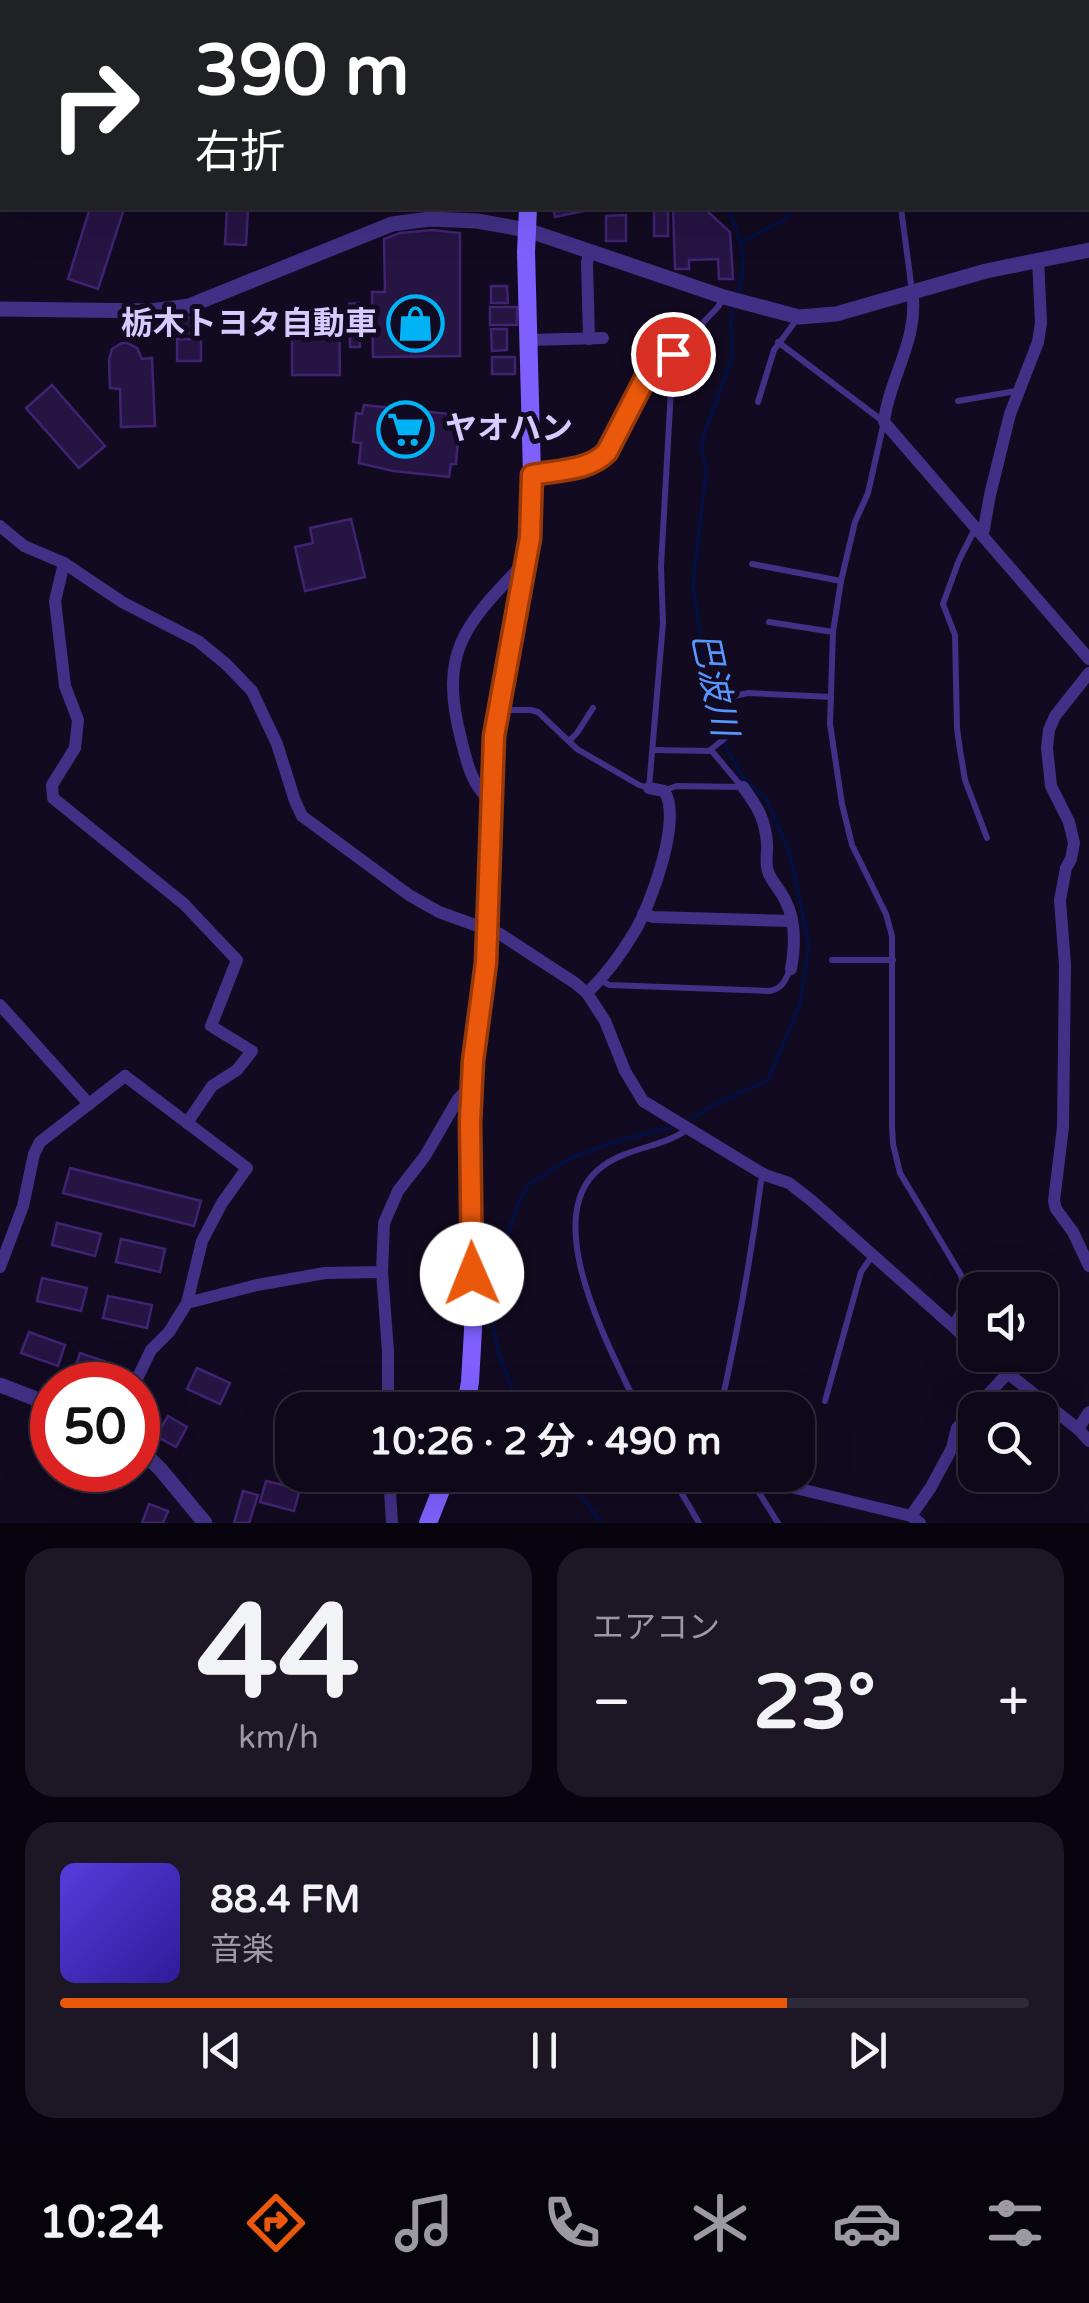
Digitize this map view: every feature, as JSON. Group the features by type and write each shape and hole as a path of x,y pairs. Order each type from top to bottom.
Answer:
{"main road":[{"path":"468,1392 473,1330 471,1086 488,930 490,801 498,710 532,520 528,210"},
{"path":"428,1523 440,1492"}],"street":[{"path":"0,309 151,311 189,306 368,233 411,220 477,220 527,230 726,297 799,317 836,314 1038,259 1089,250"},
{"path":"528,340 596,338 587,262 590,252"},
{"path":"979,531 1017,391 1038,342 1038,259"},
{"path":"912,292 909,339 884,422 1089,659"},
{"path":"0,526 24,546 64,563 122,602 198,641 226,664 252,691 277,744 302,816 409,895 439,912 500,934 587,992 643,1101 764,1175 788,1182 958,1332"},
{"path":"490,801 468,770 453,708 454,677 461,637 526,561"},
{"path":"64,563 55,601 65,686 78,720 75,748 52,785 53,798 184,904 237,960 211,1026 252,1051 236,1070 212,1086 187,1122"},
{"path":"1089,673 1055,716 1046,748 1050,786 1069,822 1074,842 1060,900 1065,965 1063,1127 1054,1201 1089,1266"},
{"path":"742,787 762,814 768,844 766,864 792,921 790,969"},
{"path":"587,992 636,930 654,887 670,820 668,796 664,790 649,788"},
{"path":"644,914 792,921"},
{"path":"0,1004 89,1104"},
{"path":"0,1268 40,1142 124,1076 247,1168 222,1203 202,1242 187,1303 145,1362"},
{"path":"388,1392 382,1272 384,1223 398,1190 425,1156 458,1099 471,1086"},
{"path":"187,1303 325,1272 382,1272"},
{"path":"1005,1372 1089,1441"},
{"path":"809,1492 915,1520 952,1448 957,1428 1007,1374"},
{"path":"0,1385 30,1397"},
{"path":"1078,1430 1089,1412"},
{"path":"160,1469 199,1520"},
{"path":"390,1492 392,1523"}],"lane":[{"path":"901,210 912,292"},
{"path":"532,475 600,460 650,369 660,358 673,354 726,297"},
{"path":"758,402 778,342 799,317"},
{"path":"778,342 884,422 868,493 841,581 833,632 832,741 852,845 886,914 892,936 893,1144 900,1172 965,1286 965,1300 950,1325"},
{"path":"498,710 538,712 569,741 649,788 664,623 661,566 673,354"},
{"path":"958,401 1017,391"},
{"path":"979,531 959,560 943,604 954,635 957,728 965,780 986,838"},
{"path":"752,564 841,581"},
{"path":"769,622 833,632"},
{"path":"652,750 714,748 728,738 710,644"},
{"path":"721,699 748,694 831,697"},
{"path":"569,741 593,708"},
{"path":"714,748 742,787"},
{"path":"664,790 677,786 742,787"},
{"path":"832,960 893,960"},
{"path":"600,979 609,985 769,992 784,984 790,969"},
{"path":"631,1392 599,1324 577,1258 578,1211 582,1193 600,1167 619,1156 680,1135 688,1128"},
{"path":"724,1392 764,1175"},
{"path":"825,1402 860,1272 872,1254"},
{"path":"681,1492 699,1523"},
{"path":"759,1492 778,1523"}],"building":[{"path":"89,210 124,210 98,289 68,279"},
{"path":"227,210 248,210 246,245 225,244"},
{"path":"553,210 588,210 555,217"},
{"path":"654,210 668,210 668,236 654,236"},
{"path":"673,210 706,210 730,232 733,279 719,279 718,259 689,260 689,269 675,269"},
{"path":"626,215 626,241 606,241 606,216"},
{"name":"栃木トヨタ自動車","path":"400,233 460,233 460,356 373,357 372,292 385,292 384,239"},
{"path":"491,286 507,286 508,303 491,303"},
{"path":"359,303 360,347 350,347 349,304"},
{"path":"490,307 517,307 517,325 490,325"},
{"path":"339,314 340,375 292,375 292,333 306,334 307,320"},
{"path":"196,316 199,331 185,334 182,319"},
{"path":"491,329 507,329 507,350 492,351"},
{"path":"177,339 201,339 201,361 177,361"},
{"path":"122,343 137,348 142,359 152,358 155,426 121,427 120,389 110,388 109,360 112,349"},
{"path":"492,357 515,357 515,374 492,374"},
{"path":"52,385 105,446 79,468 26,408"},
{"name":"ヤオハン","path":"364,405 460,415 456,464 451,464 449,477 359,463 361,443 353,442 356,413 362,414"},
{"path":"351,519 365,577 305,591 295,547 313,543 310,528"},
{"path":"70,1168 201,1201 194,1226 63,1193"},
{"path":"57,1223 101,1234 95,1256 52,1245"},
{"path":"121,1239 165,1249 160,1272 116,1262"},
{"path":"42,1278 87,1288 81,1311 37,1301"},
{"path":"108,1296 152,1305 147,1328 103,1318"},
{"path":"29,1332 65,1345 59,1362 21,1353"},
{"path":"80,1353 106,1362 77,1362"},
{"path":"197,1368 230,1383 220,1404 187,1389"},
{"path":"168,1416 187,1427 176,1447 160,1438 160,1429"},
{"path":"266,1481 275,1483 275,1492 299,1492 294,1511 260,1502"},
{"path":"243,1491 258,1495 249,1523 234,1523"},
{"path":"149,1504 168,1511 163,1523 142,1523"}],"waterway":[{"name":"巴波川","path":"729,210 742,250 738,294"},
{"name":"巴波川","path":"742,242 784,220 792,210"},
{"name":"巴波川","path":"692,1118 768,1080 800,1004 809,945 790,854 767,800 744,779 726,748 705,668 693,585 706,471 703,437 732,358 731,319 735,303"},
{"name":"巴波川","path":"514,1392 497,1348 490,1273 529,1184 571,1158 672,1127"},
{"name":"巴波川","path":"578,1492 601,1523"}],"place":[{"name":"栃木トヨタ自動車","path":"416,324"},
{"name":"ヤオハン","path":"406,429"}],"route":[{"path":"472,1274 470,1122 473,1061 486,963 494,736 530,538 532,475 600,460 650,369 660,358 673,354"}]}
